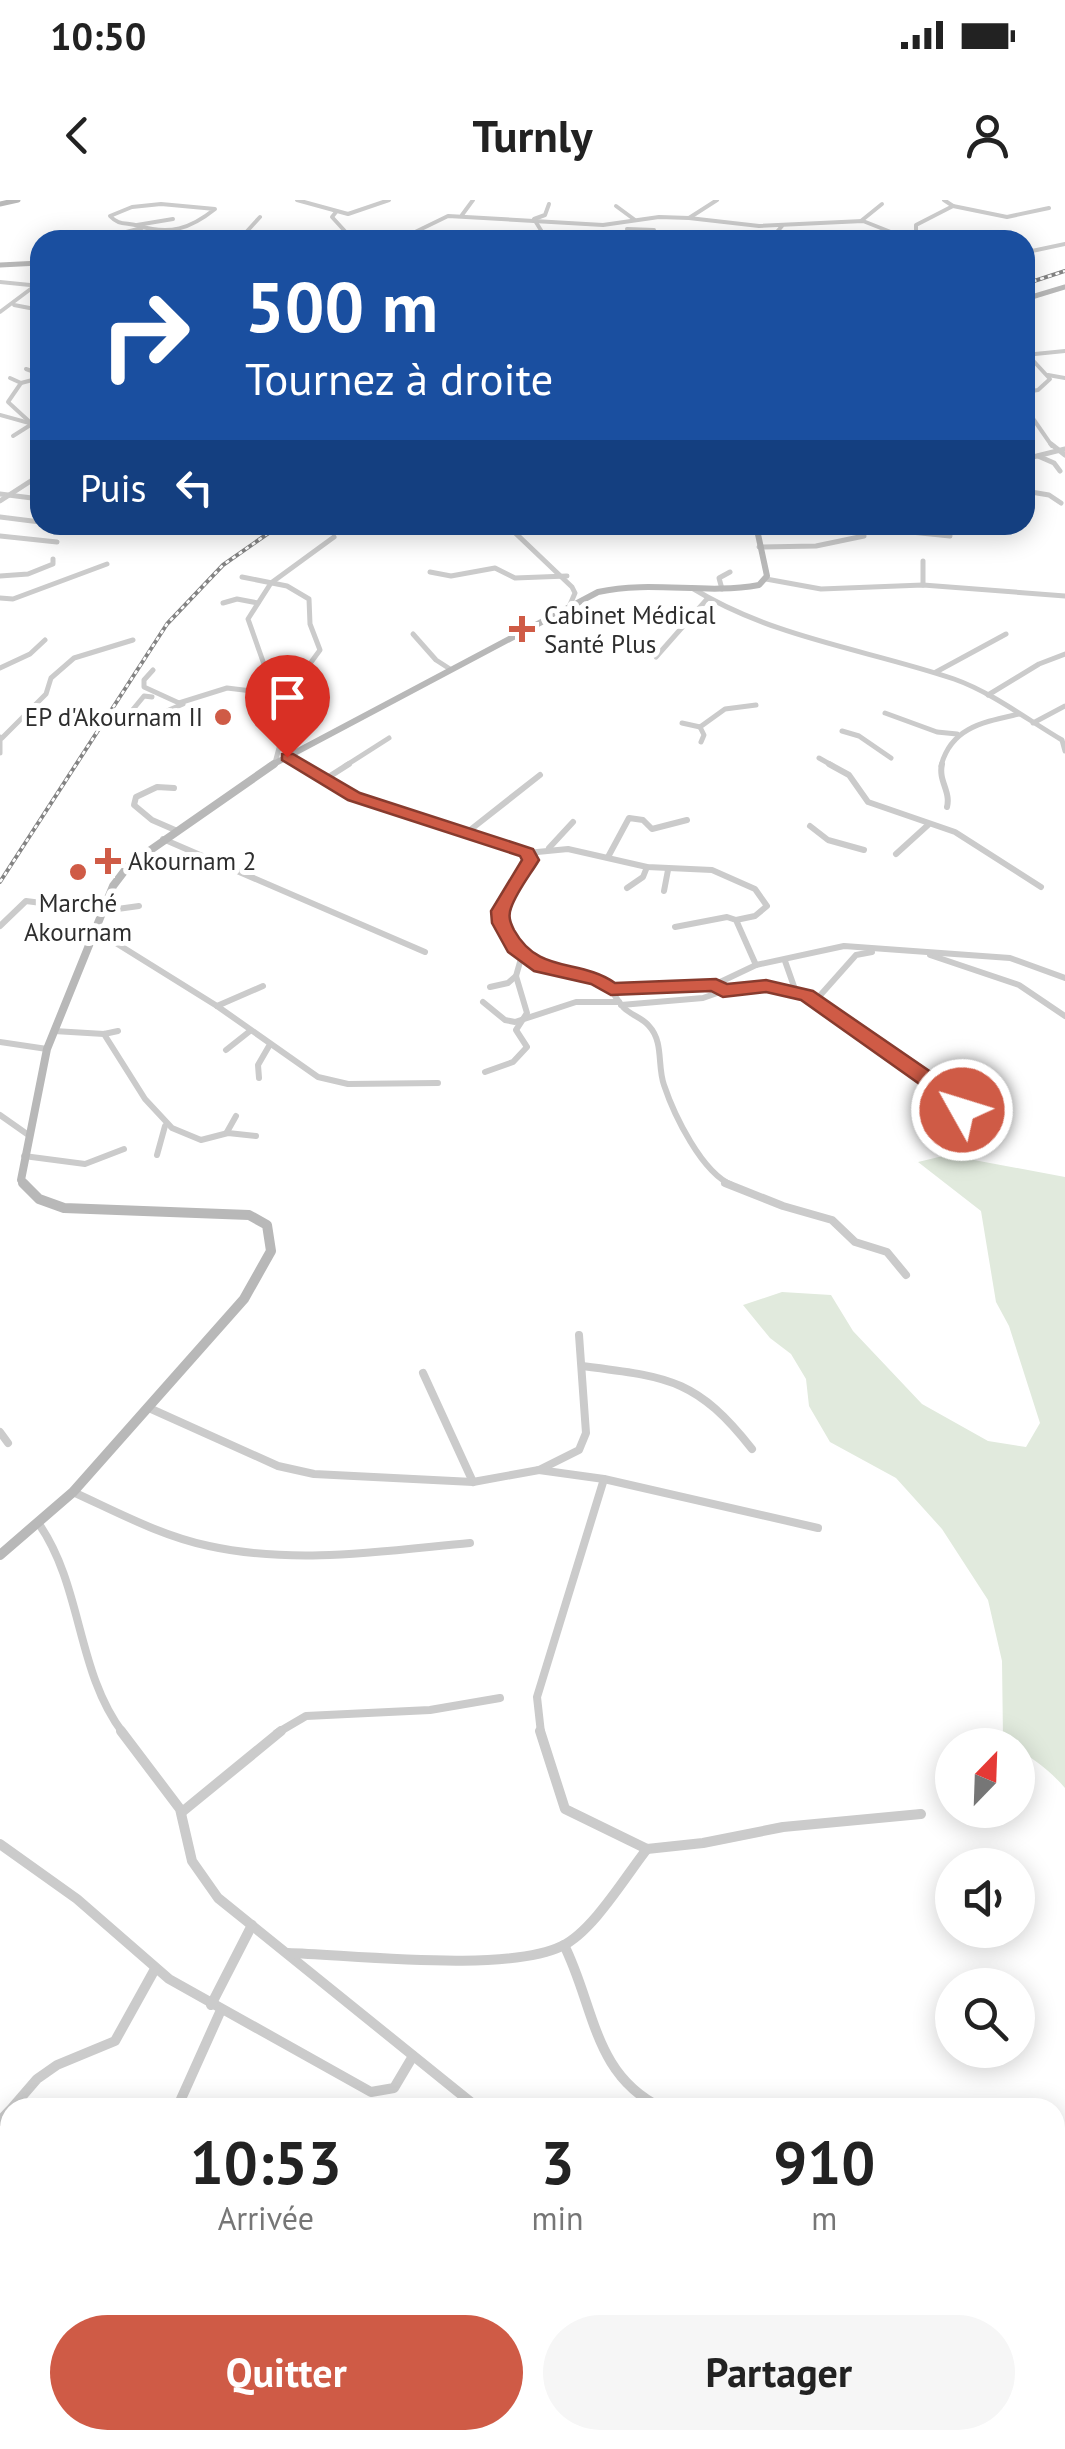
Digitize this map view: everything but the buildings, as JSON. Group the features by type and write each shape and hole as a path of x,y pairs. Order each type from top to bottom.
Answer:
{"street":[{"path":"0,204 18,200"},
{"path":"297,200 336,212 358,213 390,200"},
{"path":"462,215 473,200"},
{"path":"688,218 718,200"},
{"path":"944,200 952,206 1007,217 1049,208"},
{"path":"152,230 116,223 110,216 137,206 161,204 215,209 188,230"},
{"path":"534,219 545,215 549,204"},
{"path":"861,221 882,204"},
{"path":"137,206 156,221"},
{"path":"616,206 635,220"},
{"path":"916,230 920,221 952,206"},
{"path":"336,212 332,217 342,230"},
{"path":"418,230 443,217 462,215 603,225 688,218 782,226 815,220 861,221 886,230"},
{"path":"249,230 260,218"},
{"path":"127,230 173,219"},
{"path":"534,219 541,230"},
{"path":"625,222 626,228 654,230"},
{"path":"778,230 782,226"},
{"path":"1035,250 1065,244"},
{"path":"0,265 30,264"},
{"path":"0,282 30,290"},
{"path":"1035,295 1065,286"},
{"path":"0,312 30,291"},
{"path":"14,305 30,308"},
{"path":"1035,354 1065,351"},
{"path":"1035,363 1048,375 1065,378"},
{"path":"26,370 30,372"},
{"path":"1035,390 1049,380 1048,375"},
{"path":"10,378 21,383"},
{"path":"0,403 8,402 21,383 30,380"},
{"path":"8,402 30,422"},
{"path":"0,418 30,424"},
{"path":"1035,421 1056,451"},
{"path":"12,436 30,425"},
{"path":"1035,458 1065,452"},
{"path":"1035,458 1054,463 1060,471"},
{"path":"10,496 30,483"},
{"path":"1035,493 1049,495 1061,503"},
{"path":"0,498 30,498"},
{"path":"0,517 30,521"},
{"path":"521,535 550,566 567,576 575,593 569,607"},
{"path":"757,535 766,580"},
{"path":"941,535 950,536"},
{"path":"0,536 58,542"},
{"path":"759,546 816,546 864,536"},
{"path":"276,763 282,746 277,701 248,619 271,583 334,537"},
{"path":"0,576 32,573 53,564 53,559"},
{"path":"922,586 923,561"},
{"path":"0,598 13,599 107,564"},
{"path":"430,572 451,576 492,568 515,578 567,576"},
{"path":"722,589 720,578 730,572"},
{"path":"132,726 142,717 172,711 230,688 260,692 302,670 320,654 310,624 308,599 293,588 242,577"},
{"path":"0,1555 73,1492 149,1408 244,1299 271,1251 270,1230 258,1219 234,1214 64,1208 27,1190 21,1180 47,1049 120,874 163,838 276,763 569,607 612,588 722,589 754,587 766,580 821,589 922,586 1065,596"},
{"path":"692,588 808,640 936,672 988,695 1063,740 1065,751"},
{"path":"656,657 708,598"},
{"path":"222,604 237,600 258,603"},
{"path":"413,634 436,660 450,669"},
{"path":"936,672 1006,634"},
{"path":"0,668 30,654 45,640"},
{"path":"0,753 1,737 46,694 51,678 74,658 83,652 108,650 133,640"},
{"path":"988,695 1039,664 1065,654"},
{"path":"153,670 142,684 156,698"},
{"path":"219,691 277,701"},
{"path":"130,713 144,696 182,704"},
{"path":"700,727 714,713 733,704 756,704"},
{"path":"282,746 311,726 300,713 309,705"},
{"path":"1034,723 1065,706"},
{"path":"886,714 937,732 957,734"},
{"path":"947,807 950,803 939,777 940,764 957,734 971,726 1019,714"},
{"path":"682,723 700,727"},
{"path":"700,727 704,735 701,742"},
{"path":"842,731 859,736 891,758"},
{"path":"326,778 390,738"},
{"path":"287,757 354,797 466,834 527,852 548,848 668,870 712,870 762,894 767,906 764,912 736,920 726,916 675,927"},
{"path":"819,758 849,775 868,802 955,832 1041,887"},
{"path":"466,834 540,775"},
{"path":"174,788 146,790 136,797 134,804 152,820 175,830"},
{"path":"608,857 629,818 640,819 652,830 688,820"},
{"path":"548,848 573,822"},
{"path":"896,854 928,825"},
{"path":"810,826 828,840 864,850"},
{"path":"163,838 425,952"},
{"path":"527,852 530,860 500,911 506,936 522,955 540,967 597,979 653,1031 660,1045 663,1084 698,1156 711,1173 727,1184 782,1206 832,1220 854,1242 887,1252 906,1275"},
{"path":"627,888 646,874 646,867"},
{"path":"664,891 668,870"},
{"path":"0,926 26,901 103,911 140,906"},
{"path":"736,920 756,966"},
{"path":"95,930 331,1082 438,1084"},
{"path":"483,1002 506,1020 515,1022 576,1002 703,998 756,966 832,948 1010,958 1065,978"},
{"path":"816,1000 856,950"},
{"path":"921,952 1019,985 1065,1016"},
{"path":"490,987 508,983 516,976 522,955"},
{"path":"785,961 797,995"},
{"path":"485,1072 513,1062 527,1047 516,1030 525,1016 525,995 516,976"},
{"path":"216,1006 263,986"},
{"path":"611,989 766,986 816,1000 858,1034 950,1095 969,1122"},
{"path":"54,1031 118,1031"},
{"path":"226,1050 250,1031"},
{"path":"104,1034 122,1066 139,1085 142,1099 165,1126 197,1140 228,1132 256,1136"},
{"path":"2,1044 47,1049"},
{"path":"259,1078 258,1064 270,1046"},
{"path":"0,1116 28,1134"},
{"path":"228,1132 236,1116"},
{"path":"157,1155 165,1126"},
{"path":"24,1156 92,1163 124,1149"},
{"path":"149,1408 295,1471 473,1482 539,1470 579,1450 584,1442 579,1335"},
{"path":"582,1366 682,1383 717,1406 752,1448"},
{"path":"423,1373 473,1482"},
{"path":"0,1432 8,1442"},
{"path":"539,1470 604,1480 818,1528"},
{"path":"604,1480 537,1697 540,1736 565,1809 648,1849 703,1843 783,1826 920,1814"},
{"path":"73,1492 207,1545 264,1554 355,1554 470,1542"},
{"path":"39,1524 56,1544 66,1566 99,1694 124,1740 182,1812 187,1845 200,1878 252,1925 466,2098"},
{"path":"182,1812 271,1736 306,1716 430,1710 500,1698"},
{"path":"0,1844 77,1899 155,1969 216,2008 371,2092 394,2088 413,2056"},
{"path":"287,1954 480,1958 514,1956 564,1945 648,1849"},
{"path":"181,2098 252,1925"},
{"path":"564,1945 578,1974 603,2054 635,2092 645,2098"},
{"path":"21,2098 37,2079 57,2065 116,2041 155,1969"}],"shaded area":[{"path":"947,1155 1065,1177 1065,1788 1035,1761 1035,1728 1003,1728 1002,1661 988,1600 942,1529 896,1478 830,1442 809,1406 806,1379 791,1354 770,1338 743,1305 782,1292 831,1295 853,1331 922,1404 988,1441 1026,1447 1040,1423 1009,1326 996,1302 981,1211 918,1162"}],"railway":[{"path":"1035,281 1065,271"},
{"path":"0,882 167,624 223,565 266,535"}],"place":[{"name":"Cabinet Médical Santé Plus","path":"522,629"},
{"name":"EP d'Akournam II","path":"223,717"},
{"name":"Akournam 2","path":"108,861"},
{"name":"Marché Akournam","path":"78,872"}],"route":[{"path":"287,757 354,797 527,852 530,860 500,911 501,923 514,948 540,967 597,979 611,989 716,984 723,991 766,986 807,995 950,1095 962,1110"}]}
